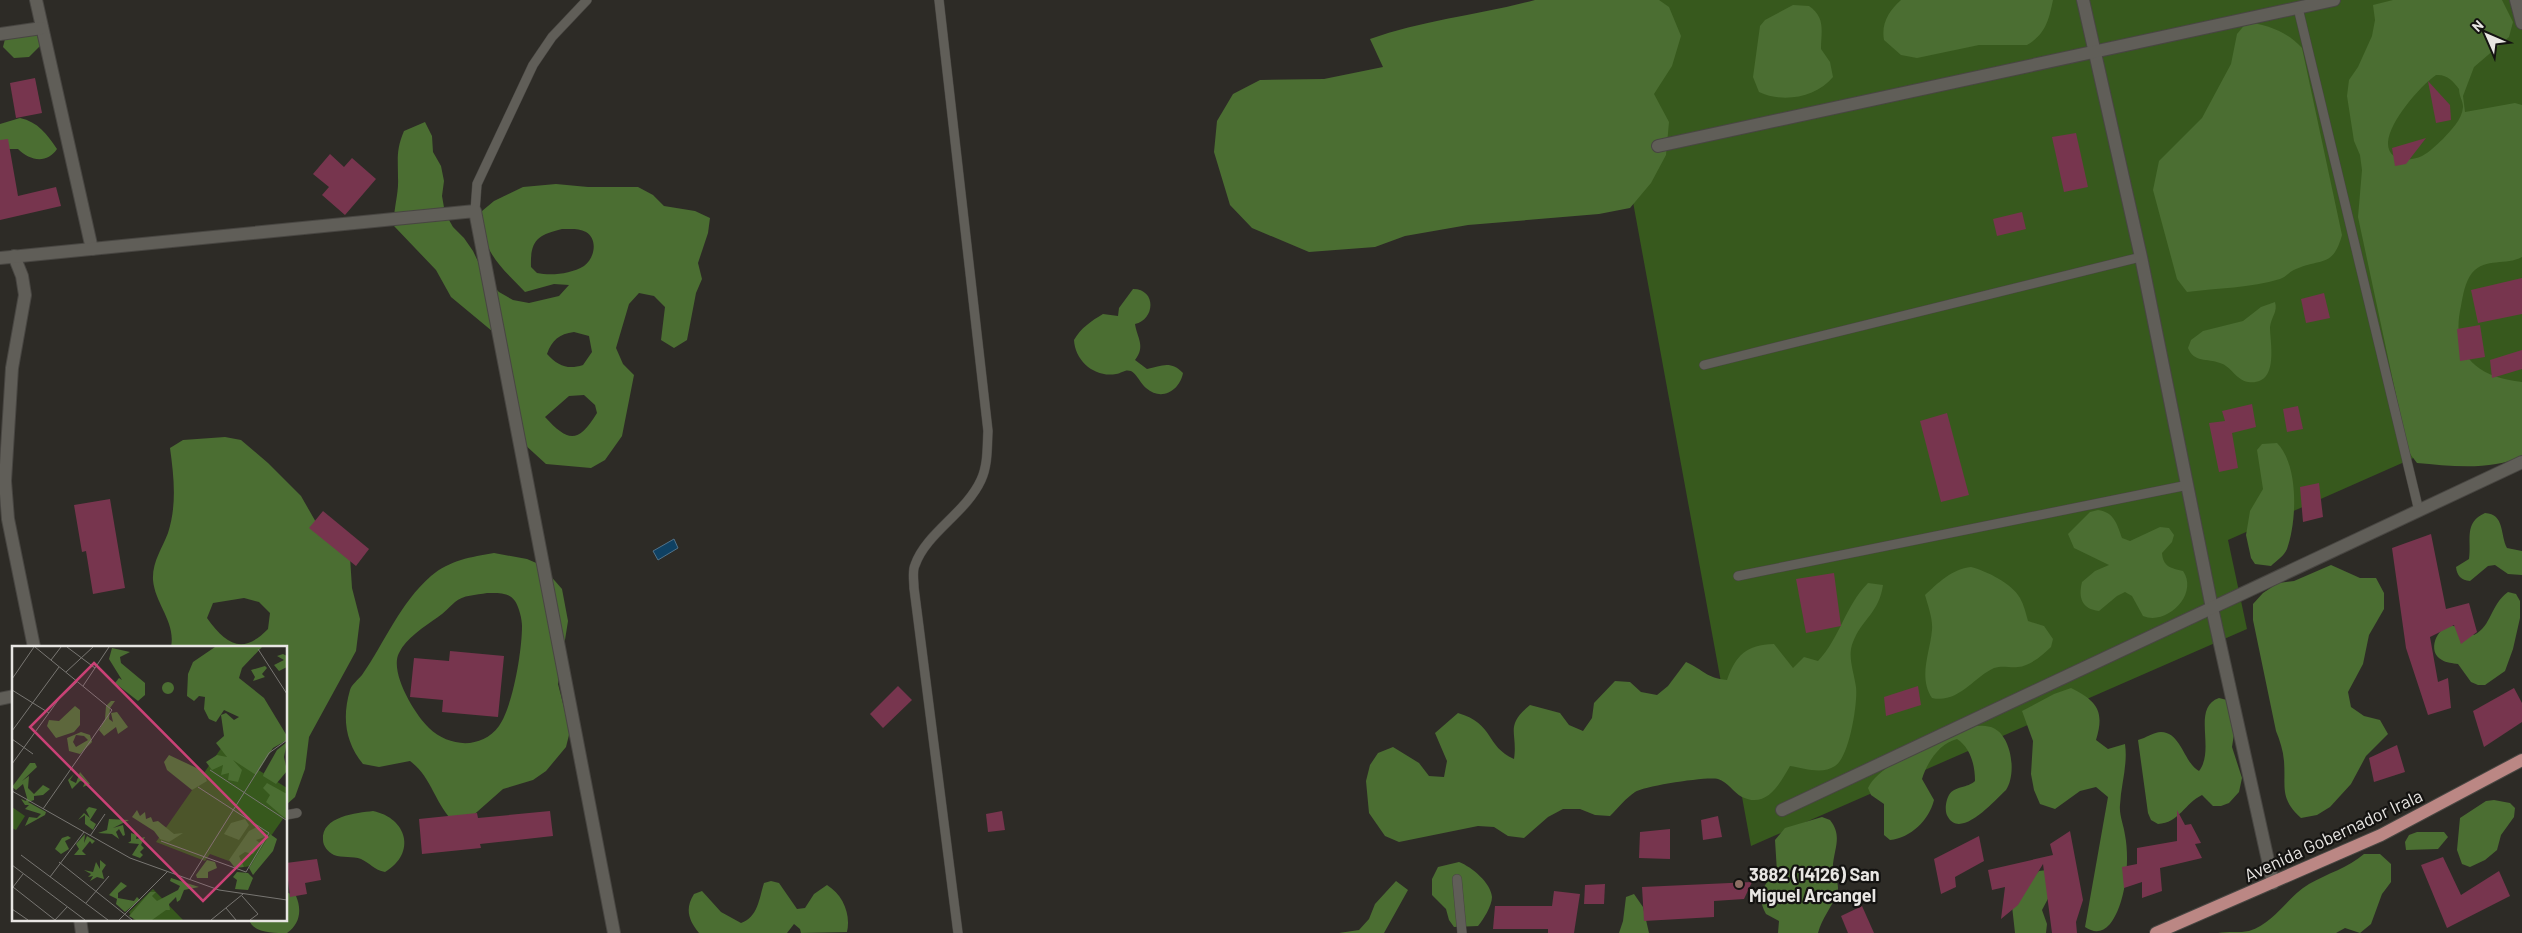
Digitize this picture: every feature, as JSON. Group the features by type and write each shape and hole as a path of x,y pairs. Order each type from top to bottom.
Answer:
{"main road":[{"name":"Avenida Gobernador Irala","path":"2156,933 2381,835 2522,760"}],"street":[{"path":"36,0 92,249"},
{"path":"2084,0 2141,257 2212,608 2273,883"},
{"path":"1658,146 2334,0"},
{"path":"2516,0 2522,22"},
{"path":"0,34 42,28"},
{"path":"0,258 475,211 614,933"},
{"path":"14,256 22,276 25,295 12,368 5,481 8,519 34,646"},
{"path":"1782,810 2522,462"},
{"path":"80,920 82,933"}],"lane":[{"path":"475,211 477,184 533,65 552,37 587,0"},
{"path":"939,0 988,431 987,458 981,480 970,498 925,547 914,566 914,588 958,933"},
{"path":"2298,8 2419,511"},
{"path":"1704,364 2141,257"},
{"path":"1738,576 2188,486"},
{"path":"288,814 297,813"},
{"path":"1457,879 1462,933"}],"green space":[{"path":"1535,0 1659,0 1669,7 1681,36 1672,66 1654,94 1669,122 1666,155 1651,183 1630,208 1599,214 1468,225 1405,236 1375,247 1309,252 1252,228 1230,205 1214,152 1217,121 1233,94 1260,80 1324,79 1383,67 1370,39 1431,22"},
{"path":"1596,0 2522,0 2522,410 2228,540 2247,629 1751,846"},
{"path":"1901,0 2053,0 2046,26 2039,36 2027,45 1979,45 1917,58 1901,55 1884,40 1883,34 1887,18"},
{"path":"2393,0 2502,0 2513,22 2509,37 2474,67 2463,96 2465,112 2515,103 2522,105 2522,257 2516,260 2483,265 2472,273 2465,289 2459,323 2459,337 2463,350 2470,360 2492,375 2522,382 2522,456 2510,461 2484,466 2417,463 2408,451 2358,217 2362,170 2360,155 2354,141 2347,96 2349,80 2358,67 2372,36 2375,20 2373,5","holes":["2436,75 2449,79 2459,89 2463,107 2462,112 2453,128 2425,154 2411,159 2395,157 2389,149 2388,142 2394,124 2406,105"]},
{"path":"1793,5 1809,6 1818,15 1822,31 1821,49 1830,62 1833,77 1826,84 1808,94 1788,98 1759,92 1753,77 1760,26 1765,20"},
{"path":"2247,22 2277,30 2302,48 2342,235 2335,253 2330,257 2294,270 2280,279 2246,286 2187,292 2177,279 2153,190 2159,161 2202,118 2231,64 2237,34"},
{"path":"36,31 40,46 29,57 14,58 3,47 5,39"},
{"path":"20,118 32,122 46,134 57,149 53,154 43,159 38,159 28,156 18,149 0,149 0,124"},
{"path":"425,122 432,136 433,152 441,166 444,181 442,196 445,213 453,227 473,251 487,280 499,292 513,300 529,303 559,296 569,285 554,284 525,292 499,265 488,247 482,225 482,211 494,201 523,187 556,184 588,187 638,187 653,195 664,206 695,211 710,218 708,233 698,263 702,279 696,293 687,340 674,348 661,340 665,307 654,296 639,293 629,304 616,348 623,364 634,375 622,436 605,460 591,468 546,464 523,443 498,336 451,297 436,270 394,226 398,184 398,154 404,131","holes":["562,229 580,230 590,235 594,244 591,258 584,266 567,273 537,273 531,267 534,245 537,240 546,234","574,332 589,336 592,352 583,365 564,366 547,354 557,338","584,395 595,405 597,413 584,430 572,436 560,431 545,417 569,396"]},
{"path":"1133,289 1141,290 1146,294 1150,305 1146,317 1135,324 1140,342 1140,350 1135,360 1147,369 1170,365 1183,373 1174,389 1164,394 1152,392 1146,388 1131,371 1127,370 1108,375 1094,371 1082,361 1075,348 1074,340 1090,322 1103,314 1118,316 1119,308"},
{"path":"2275,302 2276,309 2270,327 2271,362 2265,377 2258,381 2244,381 2224,365 2197,358 2188,348 2191,340 2203,331 2243,321 2261,307"},
{"path":"225,437 241,440 268,463 301,496 325,538 350,557 352,588 360,619 356,651 309,737 305,769 295,797 288,803 288,646 171,646 171,629 157,597 153,580 154,567 168,533 173,512 174,501 170,448 183,440","holes":["244,598 259,602 270,613 268,629 251,642 243,644 235,643 221,635 207,618 213,603"]},
{"path":"2277,443 2289,465 2294,494 2294,509 2293,524 2287,549 2271,566 2255,564 2251,558 2246,535 2250,511 2263,489 2257,450 2262,444"},
{"path":"2098,510 2108,513 2116,524 2122,538 2130,541 2160,527 2169,528 2174,535 2172,542 2162,553 2164,561 2168,566 2183,571 2187,580 2184,598 2178,606 2162,616 2152,618 2143,616 2132,596 2125,592 2099,611 2085,605 2081,598 2082,582 2095,571 2109,565 2074,548 2068,534 2090,512"},
{"path":"2485,513 2491,514 2499,521 2507,548 2522,551 2522,575 2508,574 2495,565 2488,566 2470,581 2462,579 2458,575 2456,567 2469,559 2471,527 2478,517"},
{"path":"494,553 527,559 541,565 562,589 568,621 558,684 570,731 566,747 546,771 533,780 503,789 469,819 455,823 448,816 424,775 410,761 379,767 363,764 352,747 349,738 346,710 351,688 362,675 410,598 420,587 431,576 446,566 461,560","holes":["487,593 510,596 518,606 522,626 516,678 504,717 492,734 474,742 455,742 437,734 423,722 400,682 397,661 402,648 411,638 455,602 466,597"]},
{"path":"2331,565 2360,578 2376,578 2384,593 2384,609 2369,635 2363,664 2348,692 2351,707 2364,716 2380,720 2388,734 2366,756 2351,784 2330,807 2317,815 2301,818 2286,798 2283,753 2276,731 2253,620 2253,604 2263,593 2278,583 2294,581"},
{"path":"1971,567 1998,578 2011,587 2023,604 2028,621 2044,626 2053,639 2051,647 2027,665 1994,668 1958,694 1941,699 1932,698 1928,690 1925,673 1932,626 1925,595 1940,581 1964,568"},
{"path":"1868,583 1883,585 1881,595 1851,647 1856,687 1852,729 1840,761 1830,769 1813,770 1790,766 1772,792 1759,800 1742,797 1725,782 1712,778 1663,784 1635,792 1610,816 1595,815 1580,809 1563,809 1548,817 1524,838 1508,836 1494,827 1478,826 1399,842 1385,836 1369,813 1366,781 1370,765 1378,753 1393,747 1419,763 1429,776 1444,777 1447,761 1435,733 1458,713 1478,723 1498,748 1514,759 1515,724 1517,718 1530,705 1560,713 1569,725 1583,731 1592,718 1594,703 1615,681 1630,682 1641,692 1657,695 1668,686 1686,662 1710,676 1727,680 1734,664 1743,653 1749,649 1774,644 1793,668 1804,657 1818,661 1826,652 1860,592"},
{"path":"2508,592 2516,594 2520,601 2520,618 2513,649 2505,671 2485,685 2478,685 2471,682 2458,664 2445,662 2437,656 2434,645 2438,634 2447,627 2458,627 2474,635 2480,631 2502,597"},
{"path":"2071,688 2087,698 2097,708 2100,721 2096,740 2108,749 2125,744 2126,759 2120,809 2126,845 2127,869 2120,905 2110,924 2098,931 2085,927 2108,797 2096,787 2080,791 2055,809 2040,804 2034,790 2031,774 2033,741 2022,711 2054,694"},
{"path":"2219,698 2227,700 2234,734 2232,747 2242,778 2239,792 2229,803 2221,806 2213,806 2202,795 2171,820 2158,824 2151,820 2148,813 2138,740 2158,732 2168,733 2178,742 2190,762 2199,771 2204,762 2206,711 2211,703"},
{"path":"1967,726 1991,727 2004,738 2008,746 2012,765 2006,790 1978,816 1961,824 1954,823 1946,812 1948,797 1954,790 1975,781 1975,775 1973,763 1966,747 1957,739 1951,741 1935,754 1927,766 1922,779 1934,800 1928,814 1912,832 1898,839 1890,840 1884,835 1884,804 1871,795 1868,788 1874,779 1912,752"},
{"path":"2494,800 2510,803 2515,808 2514,817 2501,835 2497,850 2485,860 2470,867 2462,864 2457,850 2460,818 2486,801"},
{"path":"373,811 385,815 394,821 404,837 401,855 395,864 385,872 378,870 361,859 334,855 326,849 323,842 324,832 334,821 341,817"},
{"path":"1822,817 1830,820 1837,836 1833,868 1838,886 1837,894 1818,933 1778,933 1779,921 1766,914 1761,896 1768,881 1777,872 1775,840 1785,828"},
{"path":"2417,832 2444,832 2448,837 2438,849 2406,850 2405,842 2409,835"},
{"path":"2364,854 2380,854 2391,864 2391,882 2382,894 2371,924 2360,933 2345,928 2336,933 2218,933 2245,932 2258,927 2274,916 2301,889 2345,867"},
{"path":"1459,862 1480,876 1491,892 1491,904 1478,926 1454,927 1449,920 1446,909 1432,895 1432,879 1438,867"},
{"path":"2055,869 2061,874 2042,910 2047,924 2046,933 2015,933 2011,897 2039,871"},
{"path":"771,881 779,883 797,909 805,908 814,894 827,885 833,889 847,912 847,932 801,933 800,929 794,924 787,933 699,933 690,919 689,904 691,899 694,894 702,891 721,912 741,923 747,920 754,912 764,883"},
{"path":"1396,881 1408,890 1384,933 1339,933 1359,930 1369,919 1375,904"},
{"path":"288,893 296,896 299,916 295,925 287,933 259,930 251,924 249,920 288,920"},
{"path":"1634,894 1643,907 1649,933 1619,933 1623,921 1626,897"}],"water":[{"path":"674,539 678,548 658,560 653,551"}],"building":[{"path":"35,78 42,113 16,118 10,83"},
{"path":"2428,81 2450,105 2451,120 2436,123"},
{"path":"2076,133 2088,187 2064,192 2052,137"},
{"path":"2426,138 2406,164 2395,166 2392,148"},
{"path":"8,139 18,196 56,187 61,206 0,220 0,140"},
{"path":"330,154 344,167 352,158 376,179 345,215 322,195 329,187 313,174"},
{"path":"2022,212 2026,229 1997,236 1993,219"},
{"path":"2522,278 2522,314 2478,323 2471,290"},
{"path":"2324,293 2330,318 2306,323 2301,299"},
{"path":"2480,325 2485,357 2460,361 2457,329"},
{"path":"2522,350 2522,369 2492,378 2490,360"},
{"path":"2252,404 2256,427 2232,433 2238,468 2219,472 2209,423 2225,421 2222,411"},
{"path":"2298,406 2303,429 2287,432 2283,409"},
{"path":"1947,413 1969,495 1941,502 1920,421"},
{"path":"2319,483 2323,517 2303,522 2300,487"},
{"path":"110,499 125,588 93,594 86,551 82,552 74,505"},
{"path":"323,511 369,549 356,566 309,528"},
{"path":"2431,534 2446,609 2469,603 2477,632 2461,644 2454,625 2430,637 2438,682 2448,678 2451,708 2428,715 2406,648 2392,548"},
{"path":"1834,573 1841,626 1806,633 1796,579"},
{"path":"450,651 504,656 498,717 442,712 443,700 410,697 414,658 449,661"},
{"path":"898,686 912,700 883,728 870,714"},
{"path":"1918,686 1921,705 1886,716 1884,697"},
{"path":"2514,688 2522,703 2522,722 2484,747 2473,711"},
{"path":"2397,745 2405,772 2374,782 2369,758"},
{"path":"2177,810 2185,825 2191,824 2201,843 2195,844 2202,858 2160,868 2162,891 2142,898 2142,882 2124,888 2122,867 2137,864 2137,848 2177,841"},
{"path":"550,811 553,836 480,844 481,848 422,854 419,819 477,813 478,818"},
{"path":"1002,811 1005,830 988,832 986,814"},
{"path":"1718,816 1722,837 1703,840 1701,820"},
{"path":"1670,829 1670,859 1639,858 1640,832"},
{"path":"2070,831 2083,900 2076,922 2077,933 2052,933 2043,864 2018,905 2001,919 2005,887 1992,890 1988,870 2053,855 2050,844"},
{"path":"1979,836 1984,861 1955,877 1956,887 1941,894 1934,859"},
{"path":"2443,857 2461,895 2499,871 2510,896 2447,928 2421,865"},
{"path":"317,859 321,880 305,883 307,894 290,897 288,863"},
{"path":"1752,882 1744,899 1714,901 1714,917 1644,921 1642,887"},
{"path":"1605,884 1604,904 1584,904 1585,885"},
{"path":"1554,891 1580,894 1574,933 1548,933 1548,929 1493,929 1495,906 1552,906"},
{"path":"1862,906 1874,933 1848,933 1841,916"}],"place":[{"name":"3882 (14126) San Miguel Arcangel","path":"1739,884"}]}
